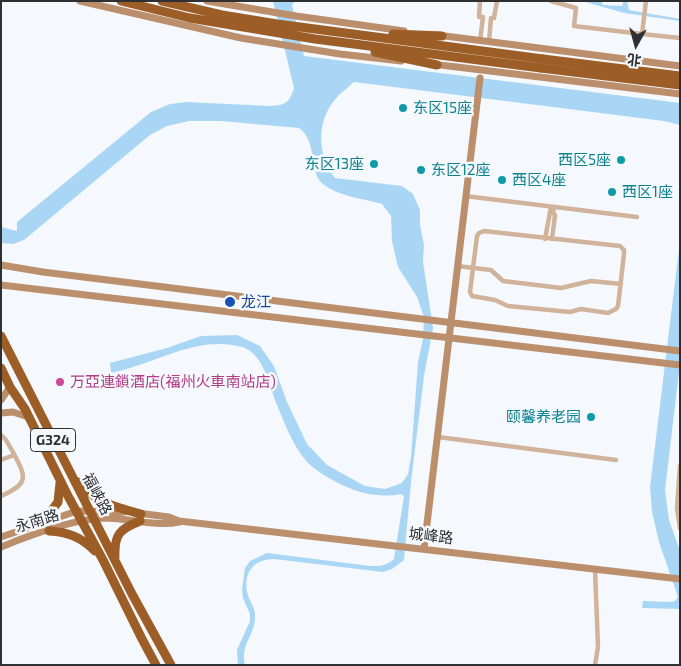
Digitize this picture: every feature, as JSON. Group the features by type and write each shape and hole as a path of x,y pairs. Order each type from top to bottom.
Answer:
{"highway":[{"path":"121,1 190,18 276,28 298,27 414,36 442,36"},
{"path":"162,1 318,40 680,85"},
{"path":"298,27 680,76"},
{"path":"318,40 344,48 437,65"},
{"name":"福峡路","path":"1,336 171,665"},
{"name":"福峡路","path":"1,368 103,560 156,665"},
{"path":"54,468 65,463"},
{"path":"71,474 92,495 104,503 141,517"},
{"path":"44,521 58,502 60,478"},
{"path":"116,560 115,542 118,536 126,527 141,517"},
{"path":"49,531 73,534 94,549 103,560"},
{"path":"110,574 120,569"}],"main road":[{"path":"80,1 194,28 281,45 437,65 480,74 680,94"},
{"path":"207,1 296,16 680,66"},
{"path":"636,60 645,64 649,69 650,79 642,89"},
{"path":"424,549 480,74"},
{"path":"1,265 43,272 680,351"},
{"path":"1,285 680,365"},
{"path":"1,400 10,387"},
{"path":"1,412 13,412 28,417"},
{"path":"1,537 77,511 93,515"},
{"name":"城峰路","path":"82,521 93,515 141,517 168,524 180,521 680,579"},
{"name":"永南路","path":"1,547 82,521"}],"street":[{"path":"480,1 479,17 483,17 484,41"},
{"path":"484,41 491,18 494,18 497,1"},
{"path":"551,1 576,8 574,26 680,38"},
{"path":"642,34 646,1"},
{"path":"465,196 637,217"},
{"path":"546,239 552,207"},
{"path":"552,207 555,215 552,239"},
{"path":"481,232 552,239 620,246 624,250 618,306 612,312 581,309 570,312 508,306 495,300 472,296 470,292 477,236 481,232"},
{"path":"457,266 491,270 503,280 561,288 591,281 621,284"},
{"path":"1,435 5,438 23,472 21,483 17,488 1,496"},
{"path":"438,437 616,460"},
{"path":"1,460 14,455"},
{"path":"680,466 676,508 680,528"},
{"path":"594,569 598,647 595,665"}],"water":[{"path":"273,1 295,1 292,5 304,56 680,103 680,125 664,121 354,82 331,104 326,114 321,136 324,158 335,178 402,186 413,194 420,210 420,225 424,245 423,262 433,328 424,376 404,560 392,569 383,572 274,559 255,565 248,574 247,581 248,595 255,611 254,624 244,651 245,665 238,665 237,650 250,621 250,614 243,598 242,589 245,568 250,561 267,553 370,566 386,564 394,559 404,496 401,494 379,495 356,491 333,480 311,466 302,456 290,435 261,364 250,351 243,347 219,344 195,347 111,373 110,363 167,348 201,336 237,335 260,346 274,366 287,402 307,444 327,465 365,486 385,489 402,483 408,474 411,457 418,362 423,339 424,317 417,297 398,267 392,241 391,216 382,204 343,194 323,184 318,179 309,141 299,128 221,121 189,121 167,126 150,135 24,240 13,244 1,243 1,227 17,231 17,222 151,112 170,104 186,102 270,106 286,102 294,88"},
{"path":"582,1 601,1 603,5 622,6 624,1 627,1 629,10 680,19 680,21 624,13"},
{"path":"680,241 680,364 665,490 669,520 680,551 680,609 642,608 643,601 671,602 675,601 678,597 659,542 652,512 650,487"}],"place":[{"name":"东区15座","path":"403,108"},
{"name":"西区5座","path":"621,160"},
{"name":"东区13座","path":"374,164"},
{"name":"东区12座","path":"421,170"},
{"name":"西区4座","path":"502,180"},
{"name":"西区1座","path":"612,192"},
{"name":"龙江","path":"230,302"},
{"name":"万亞連鎖酒店(福州火車南站店)","path":"60,382"},
{"name":"颐馨养老园","path":"591,417"}]}
